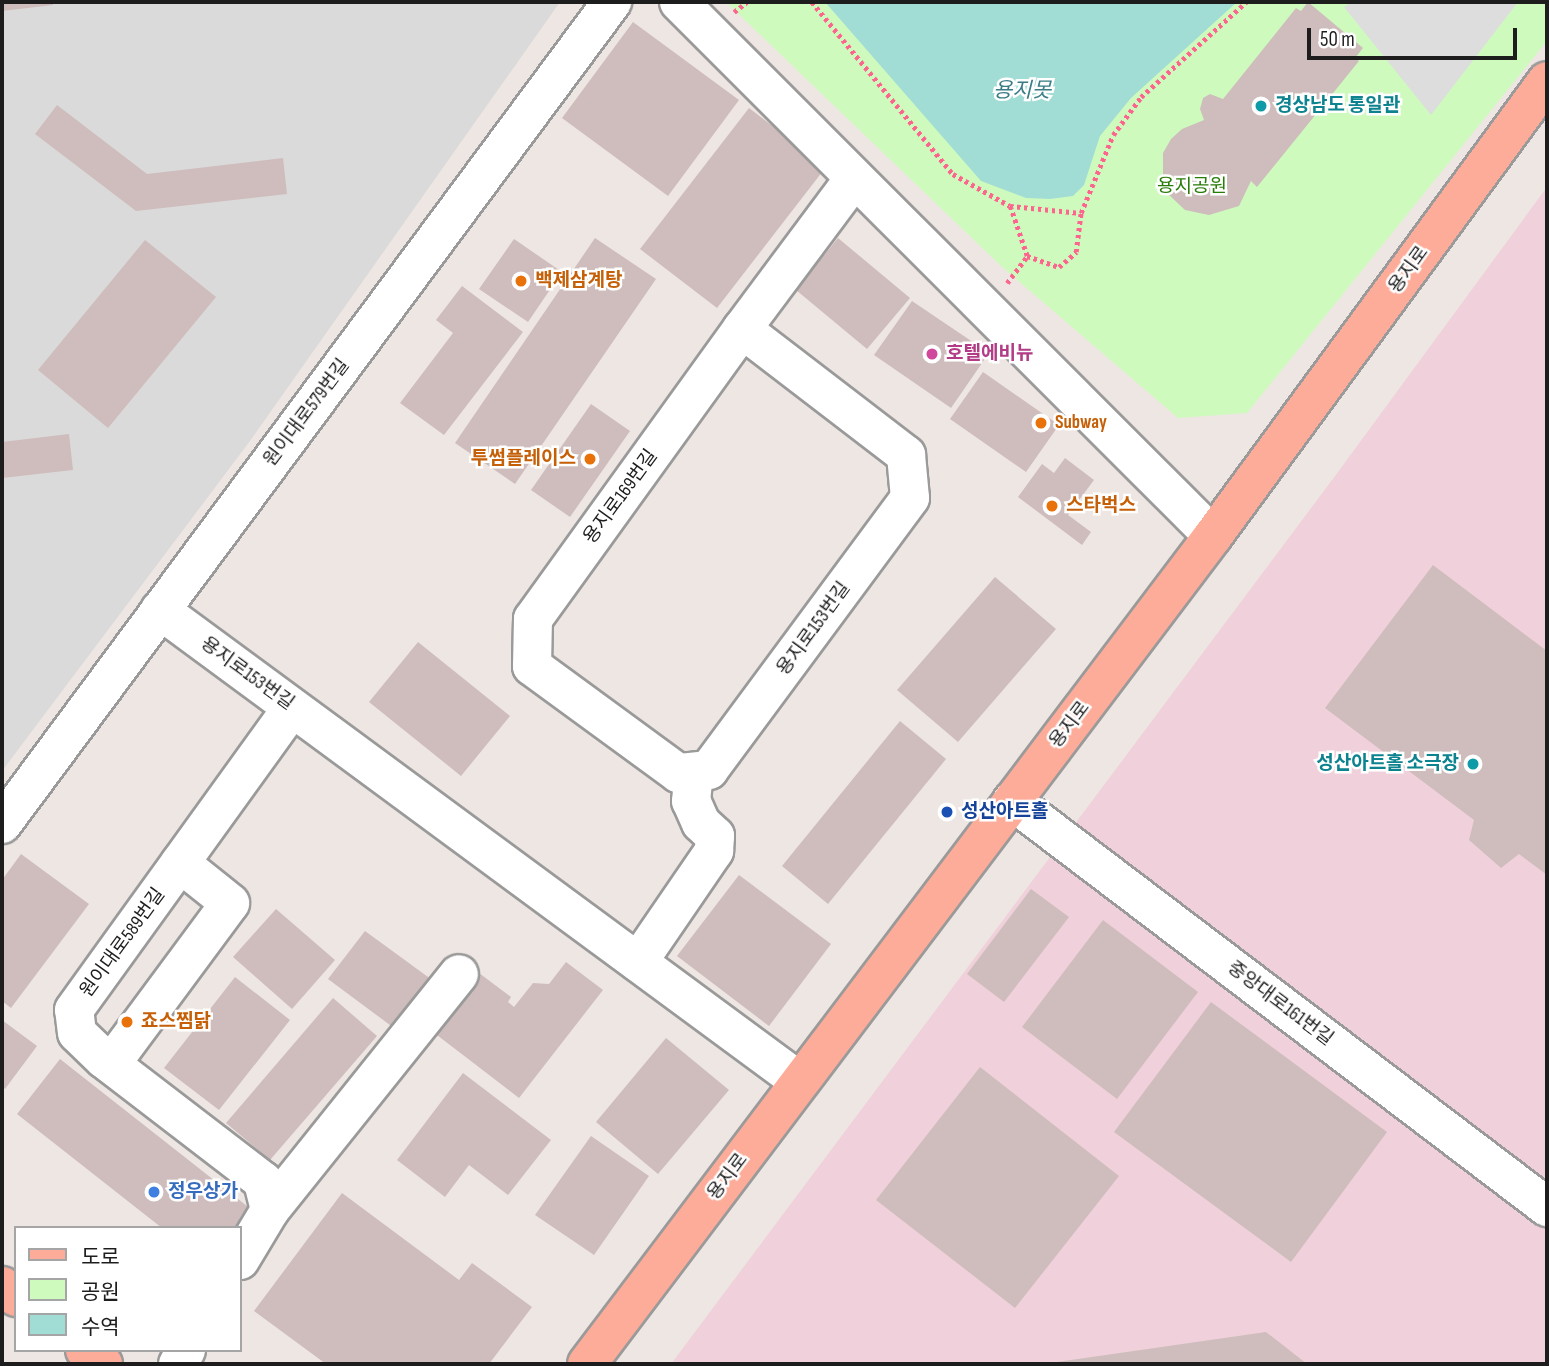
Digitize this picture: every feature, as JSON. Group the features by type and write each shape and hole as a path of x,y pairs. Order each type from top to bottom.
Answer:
{"main road":[{"name":"용지로","path":"587,1364 1213,536 1547,81"},
{"path":"88,1352 103,1364"}],"street":[{"name":"원이대로579번길","path":"2,824 612,2"},
{"path":"679,2 982,309 1213,536"},
{"name":"용지로169번길","path":"694,772 678,774 532,666 533,619 741,329 854,179"},
{"name":"용지로153번길","path":"694,772 709,770 910,498 906,455 741,329"},
{"name":"용지로153번길","path":"160,610 799,1081"},
{"name":"원이대로589번길","path":"270,1210 263,1181 111,1064 77,1033 74,1010 292,708"},
{"path":"638,962 714,851 715,836 701,823 691,801 694,772"},
{"name":"중앙대로161번길","path":"1012,801 1547,1207"},
{"path":"111,1064 230,903 180,863"},
{"path":"242,1257 270,1210 459,974"}],"path":[{"path":"812,2 953,174 1010,206 1081,213"},
{"path":"1027,256 1059,267 1076,252 1081,213 1113,135 1141,97 1246,2"},
{"path":"982,309 1020,270 1027,256 1010,206"}],"shaded area":[{"path":"2,2 560,2 250,441 2,771"},
{"path":"1352,2 1518,2 1431,115 1344,7"},
{"path":"1547,187 1547,1364 671,1364 1338,472"}],"green space":[{"name":"용지공원","path":"726,2 1547,2 1547,41 1247,413 1178,418 1001,266"}],"water":[{"name":"용지못","path":"825,2 1237,2 1131,98 1100,136 1084,185 1073,196 1050,199 1026,198 981,181"}],"building":[{"path":"2,2 53,2 53,5 2,11"},
{"name":"경상남도 통일관","path":"1308,2 1363,48 1355,58 1359,61 1257,187 1251,181 1239,206 1209,215 1185,210 1167,193 1163,177 1163,153 1171,139 1182,129 1204,120 1200,109 1203,98 1210,94 1223,99 1296,8 1301,11"},
{"path":"633,22 739,100 668,196 562,118"},
{"path":"57,105 147,174 283,158 287,194 136,211 35,134"},
{"path":"749,108 826,167 717,308 640,249"},
{"path":"595,238 656,279 515,484 455,443"},
{"path":"838,238 910,298 867,349 796,290"},
{"name":"백제삼계탕","path":"514,239 562,272 528,322 479,289"},
{"path":"145,240 216,297 108,428 38,370"},
{"path":"462,286 523,332 444,435 400,403 453,333 436,320"},
{"name":"호텔에비뉴","path":"912,301 989,353 951,408 874,355"},
{"path":"983,372 1059,425 1026,472 950,419"},
{"path":"591,404 630,431 570,517 531,490"},
{"path":"69,434 73,470 2,478 2,442"},
{"name":"스타벅스","path":"1065,458 1094,480 1068,515 1091,532 1082,545 1018,497 1042,464 1054,473"},
{"name":"성산아트홀 소극장","path":"1433,565 1547,651 1547,875 1519,854 1501,868 1469,840 1474,820 1325,708"},
{"path":"995,577 1056,629 958,742 897,690"},
{"path":"418,642 510,716 461,776 369,702"},
{"path":"900,721 946,759 828,904 782,866"},
{"path":"21,854 89,904 11,1008 2,1001 2,880"},
{"path":"739,875 831,944 769,1026 677,956"},
{"path":"1031,889 1069,917 1004,1002 967,974"},
{"path":"276,909 335,960 292,1009 233,957"},
{"path":"1103,920 1198,992 1117,1099 1022,1027"},
{"path":"365,931 439,985 402,1034 328,979"},
{"path":"566,962 603,990 519,1098 433,1032 479,973 511,997 508,1002 514,1007 533,983 549,984"},
{"path":"235,977 290,1020 219,1110 164,1068"},
{"path":"333,998 377,1036 270,1160 226,1123"},
{"path":"1211,1002 1387,1132 1291,1262 1114,1132"},
{"path":"2,1020 37,1046 5,1089 2,1086"},
{"path":"666,1038 729,1090 658,1174 596,1122"},
{"path":"60,1059 252,1210 240,1226 159,1226 17,1114"},
{"path":"980,1067 1119,1176 1015,1308 876,1200"},
{"path":"463,1073 551,1140 508,1195 469,1165 445,1197 397,1160"},
{"path":"591,1136 649,1176 594,1255 535,1215"},
{"path":"342,1193 459,1280 472,1263 532,1307 489,1364 326,1364 254,1311"},
{"path":"1266,1332 1307,1364 1050,1363"}],"place":[{"name":"경상남도 통일관","path":"1261,106"},
{"name":"백제삼계탕","path":"521,281"},
{"name":"호텔에비뉴","path":"932,354"},
{"name":"Subway","path":"1041,423"},
{"name":"투썸플레이스","path":"590,459"},
{"name":"스타벅스","path":"1052,506"},
{"name":"성산아트홀 소극장","path":"1473,764"},
{"name":"성산아트홀","path":"947,812"},
{"name":"죠스찜닭","path":"127,1022"},
{"name":"정우상가","path":"154,1192"}]}
